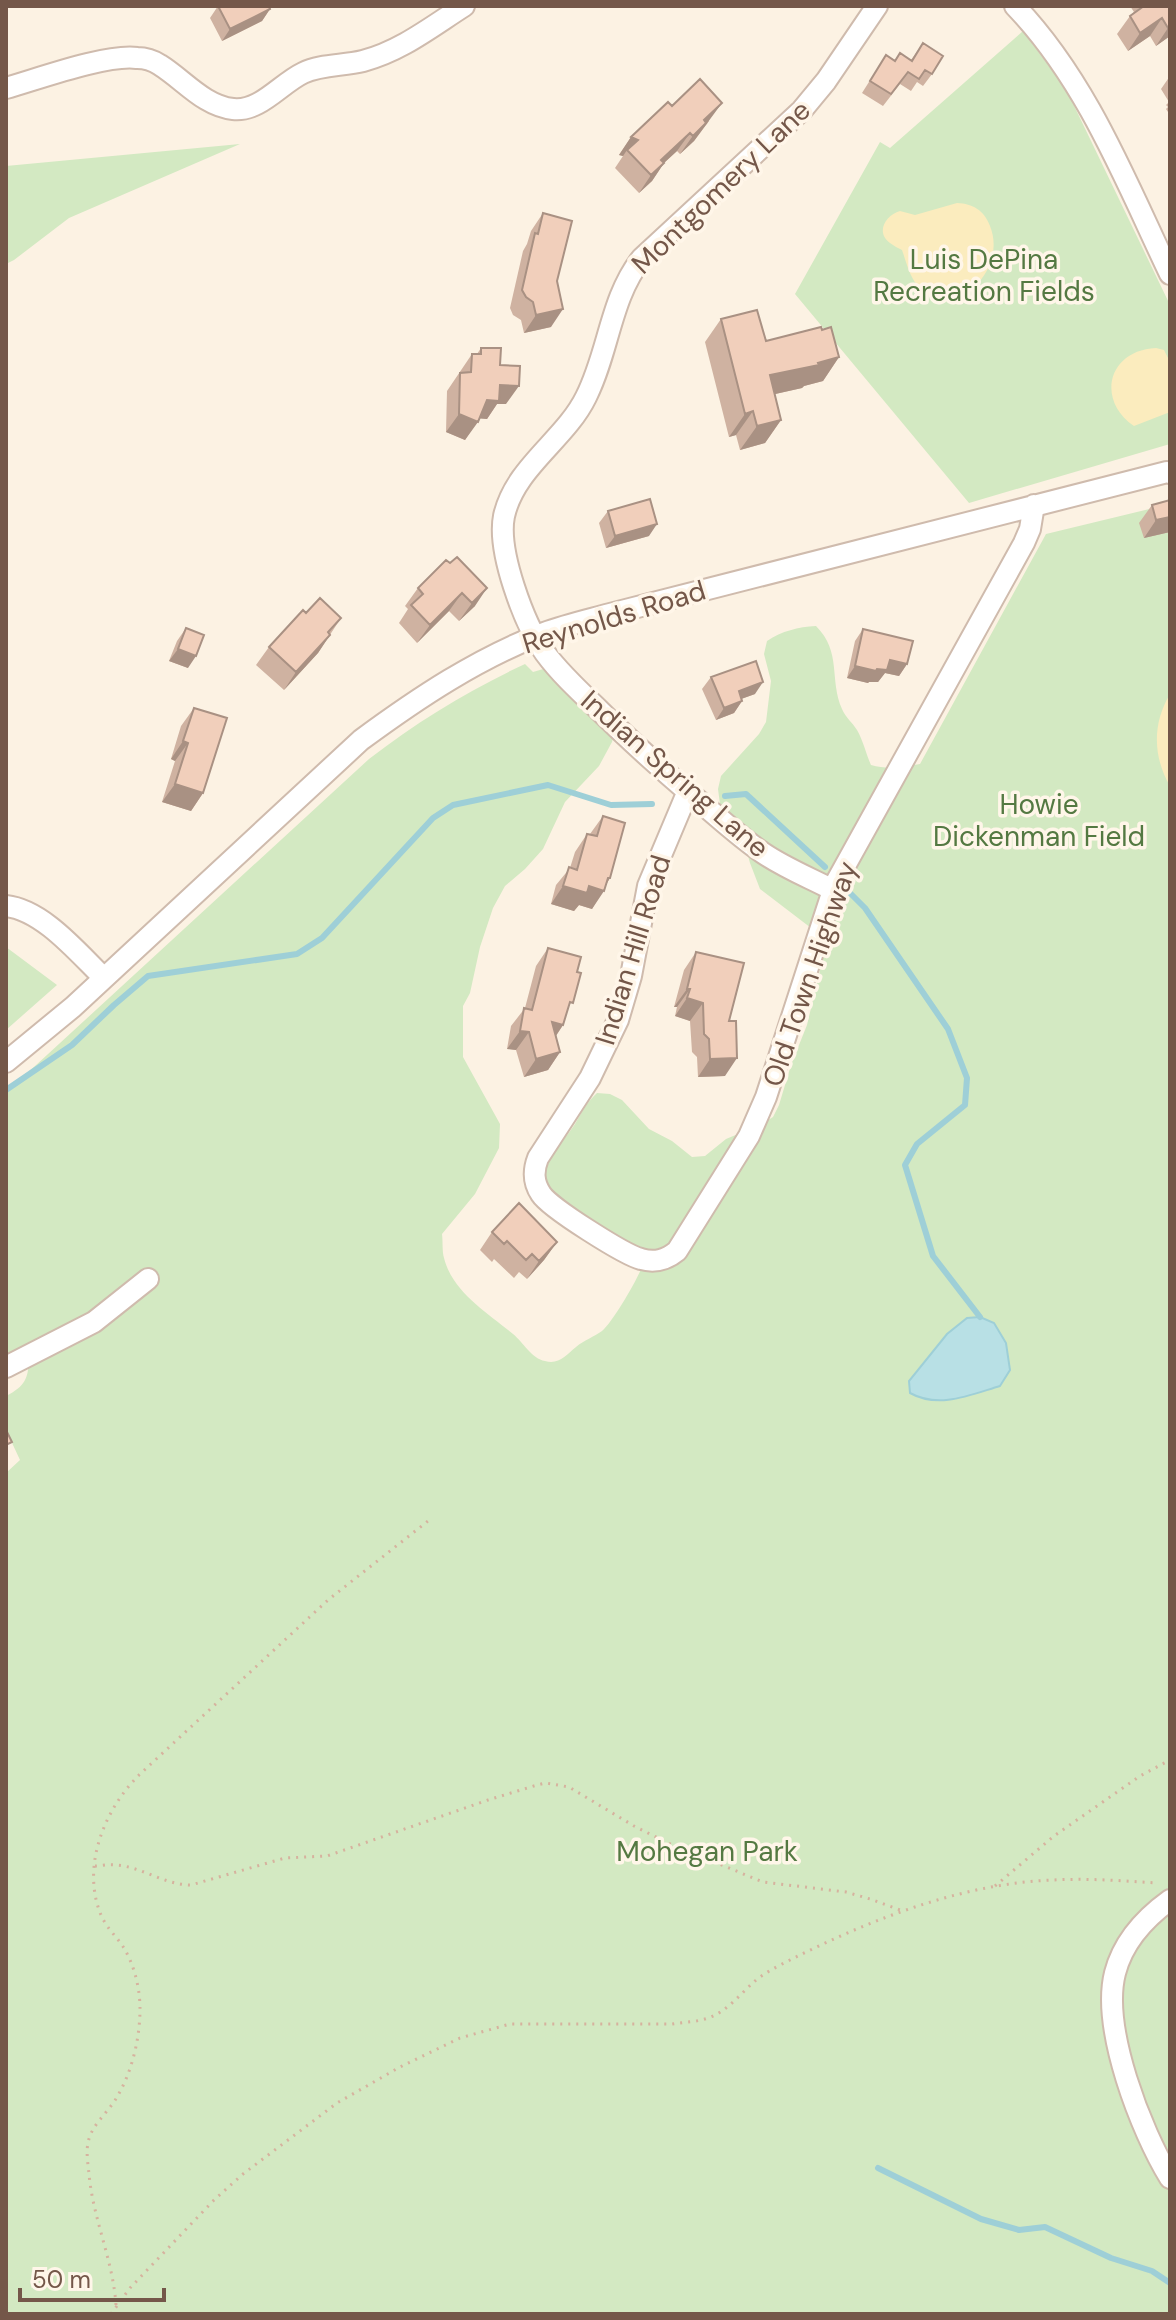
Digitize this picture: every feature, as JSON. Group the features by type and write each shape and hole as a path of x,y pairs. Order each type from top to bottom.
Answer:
{"street":[{"path":"6,88 100,63 136,57 160,65 218,106 246,108 257,104 304,72 362,62 402,47 464,6"},
{"name":"Montgomery Lane","path":"535,637 522,610 507,556 504,518 511,497 526,473 585,400 626,281 642,258 802,110 826,81 877,6"},
{"path":"1015,6 1053,51 1086,103 1170,274"},
{"name":"Reynolds Road","path":"6,1062 73,1007 361,740 408,705 468,670 535,637 610,614 1169,470"},
{"name":"Old Town Highway","path":"659,1260 671,1256 681,1246 756,1124 833,890 1024,543 1034,505"},
{"name":"Indian Spring Lane","path":"535,637 566,678 640,751 766,855 833,890"},
{"name":"Indian Hill Road","path":"659,1260 644,1260 628,1254 550,1204 540,1192 534,1172 538,1158 590,1078 618,1020 631,976 648,886 688,791"},
{"path":"6,906 20,908 39,918 104,978"},
{"path":"6,1367 94,1322 148,1279"},
{"path":"1167,1892 1127,1944 1118,1963 1112,1995 1117,2036 1131,2088 1154,2149 1170,2178"}],"path":[{"path":"116,2305 113,2275 91,2196 88,2144 90,2133 118,2096 129,2069 138,2037 139,1992 124,1948 102,1916 94,1883 102,1831 123,1791 299,1626 428,1521"},
{"path":"992,1888 1054,1836 1140,1776 1170,1760"},
{"path":"95,1866 114,1864 177,1885 191,1885 285,1858 327,1856 546,1783 569,1787 645,1832 763,1882 846,1892 903,1911"},
{"path":"111,2314 214,2200 243,2174 337,2103 460,2038 510,2024 672,2024 710,2018 771,1970 844,1935 903,1911 992,1888 1055,1879 1167,1892"}],"green space":[{"name":"Luis DePina Recreation Fields","path":"1023,31 1066,89 1170,305 1170,444 969,503 795,294 880,142 890,148"},
{"path":"240,144 69,218 6,264 6,166"},
{"name":"Mohegan Park","path":"1170,504 1170,2314 6,2314 6,1473 20,1460 6,1430 6,1396 20,1387 27,1376 28,1346 6,1357 6,1091 369,759 425,719 504,674 525,664 533,672 557,665 618,717 612,742 599,766 565,802 543,849 505,886 493,908 470,993 463,1006 463,1057 500,1124 499,1148 475,1194 442,1234 443,1255 463,1292 540,1360 558,1360 607,1326 643,1264 610,1245 543,1185 551,1158 587,1104 597,1093 610,1094 622,1100 649,1129 672,1141 692,1157 705,1156 726,1139 773,1117 807,1025 820,970 821,943 815,931 760,889 739,823 720,804 718,789 721,776 766,722 771,681 764,654 767,641 790,630 816,626 829,646 842,709 859,734 871,765 889,768 920,764 1046,534"},
{"path":"6,947 57,985 6,1030"}],"sand":[{"path":"957,203 973,206 988,220 994,244 991,261 984,276 973,288 945,299 930,296 917,285 902,250 886,239 884,224 900,211 915,215"},
{"path":"1156,348 1164,350 1170,362 1170,412 1134,426 1114,403 1111,390 1113,378 1118,366 1127,357"},
{"path":"1170,694 1170,786 1160,764 1157,740 1160,717"}],"water":[{"path":"980,1317 994,1323 1006,1343 1010,1370 1000,1386 943,1400 921,1398 910,1393 909,1381 947,1334 967,1318"}],"building":[{"path":"218,6 269,6 270,9 230,29"},
{"path":"1144,6 1170,6 1170,27 1162,18 1140,33 1130,16"},
{"path":"923,43 943,56 932,74 925,70 919,79 908,72 891,94 870,81 886,55 895,61 900,53 912,61"},
{"path":"700,79 722,103 693,136 690,133 661,160 664,163 651,175 627,150 638,140 631,137 668,102 672,106"},
{"path":"543,213 572,221 557,281 563,309 536,315 533,302 522,290 535,233 538,234"},
{"path":"757,310 766,341 831,327 839,357 819,365 770,375 781,420 757,426 753,411 745,414 721,319"},
{"path":"481,348 501,348 500,365 520,366 519,386 500,385 499,401 487,400 478,422 459,414 460,373 471,372 472,354 481,354"},
{"path":"650,499 657,524 615,536 608,511"},
{"path":"1170,500 1170,517 1156,520 1152,505"},
{"path":"457,557 487,588 472,603 462,593 430,625 411,605 423,594 418,588 446,560 450,563"},
{"path":"320,598 341,618 328,632 330,635 296,672 269,647 303,610 306,613"},
{"path":"186,628 204,635 196,656 178,649"},
{"path":"863,629 913,641 907,664 890,660 887,670 876,671 855,666"},
{"path":"756,661 763,682 739,691 742,701 724,708 711,677"},
{"path":"194,708 227,718 203,793 175,784 188,743 183,741"},
{"path":"603,816 625,823 604,891 589,886 587,893 563,886 569,867 577,870 587,834 597,836"},
{"path":"548,948 581,957 577,972 581,973 563,1025 552,1022 560,1052 536,1059 529,1032 520,1031 524,1008 532,1010"},
{"path":"696,952 744,963 729,1021 736,1021 737,1058 710,1059 709,1039 704,1034 703,1003 687,998"},
{"path":"519,1203 557,1242 539,1261 532,1254 526,1260 507,1241 504,1244 492,1232"},
{"path":"6,1430 12,1442 6,1445"}],"waterway":[{"path":"6,1090 72,1045 148,976 297,954 322,938 433,818 453,805 548,785 611,805 652,804"},
{"path":"725,796 746,794 825,867"},
{"path":"849,892 865,908 948,1029 967,1078 965,1105 917,1144 905,1165 933,1256 980,1317"},
{"path":"878,2168 981,2219 1019,2230 1045,2227 1111,2258 1152,2271 1170,2283"}],"park label":[{"name":"Howie Dickenman Field","path":"1039,820"}]}
